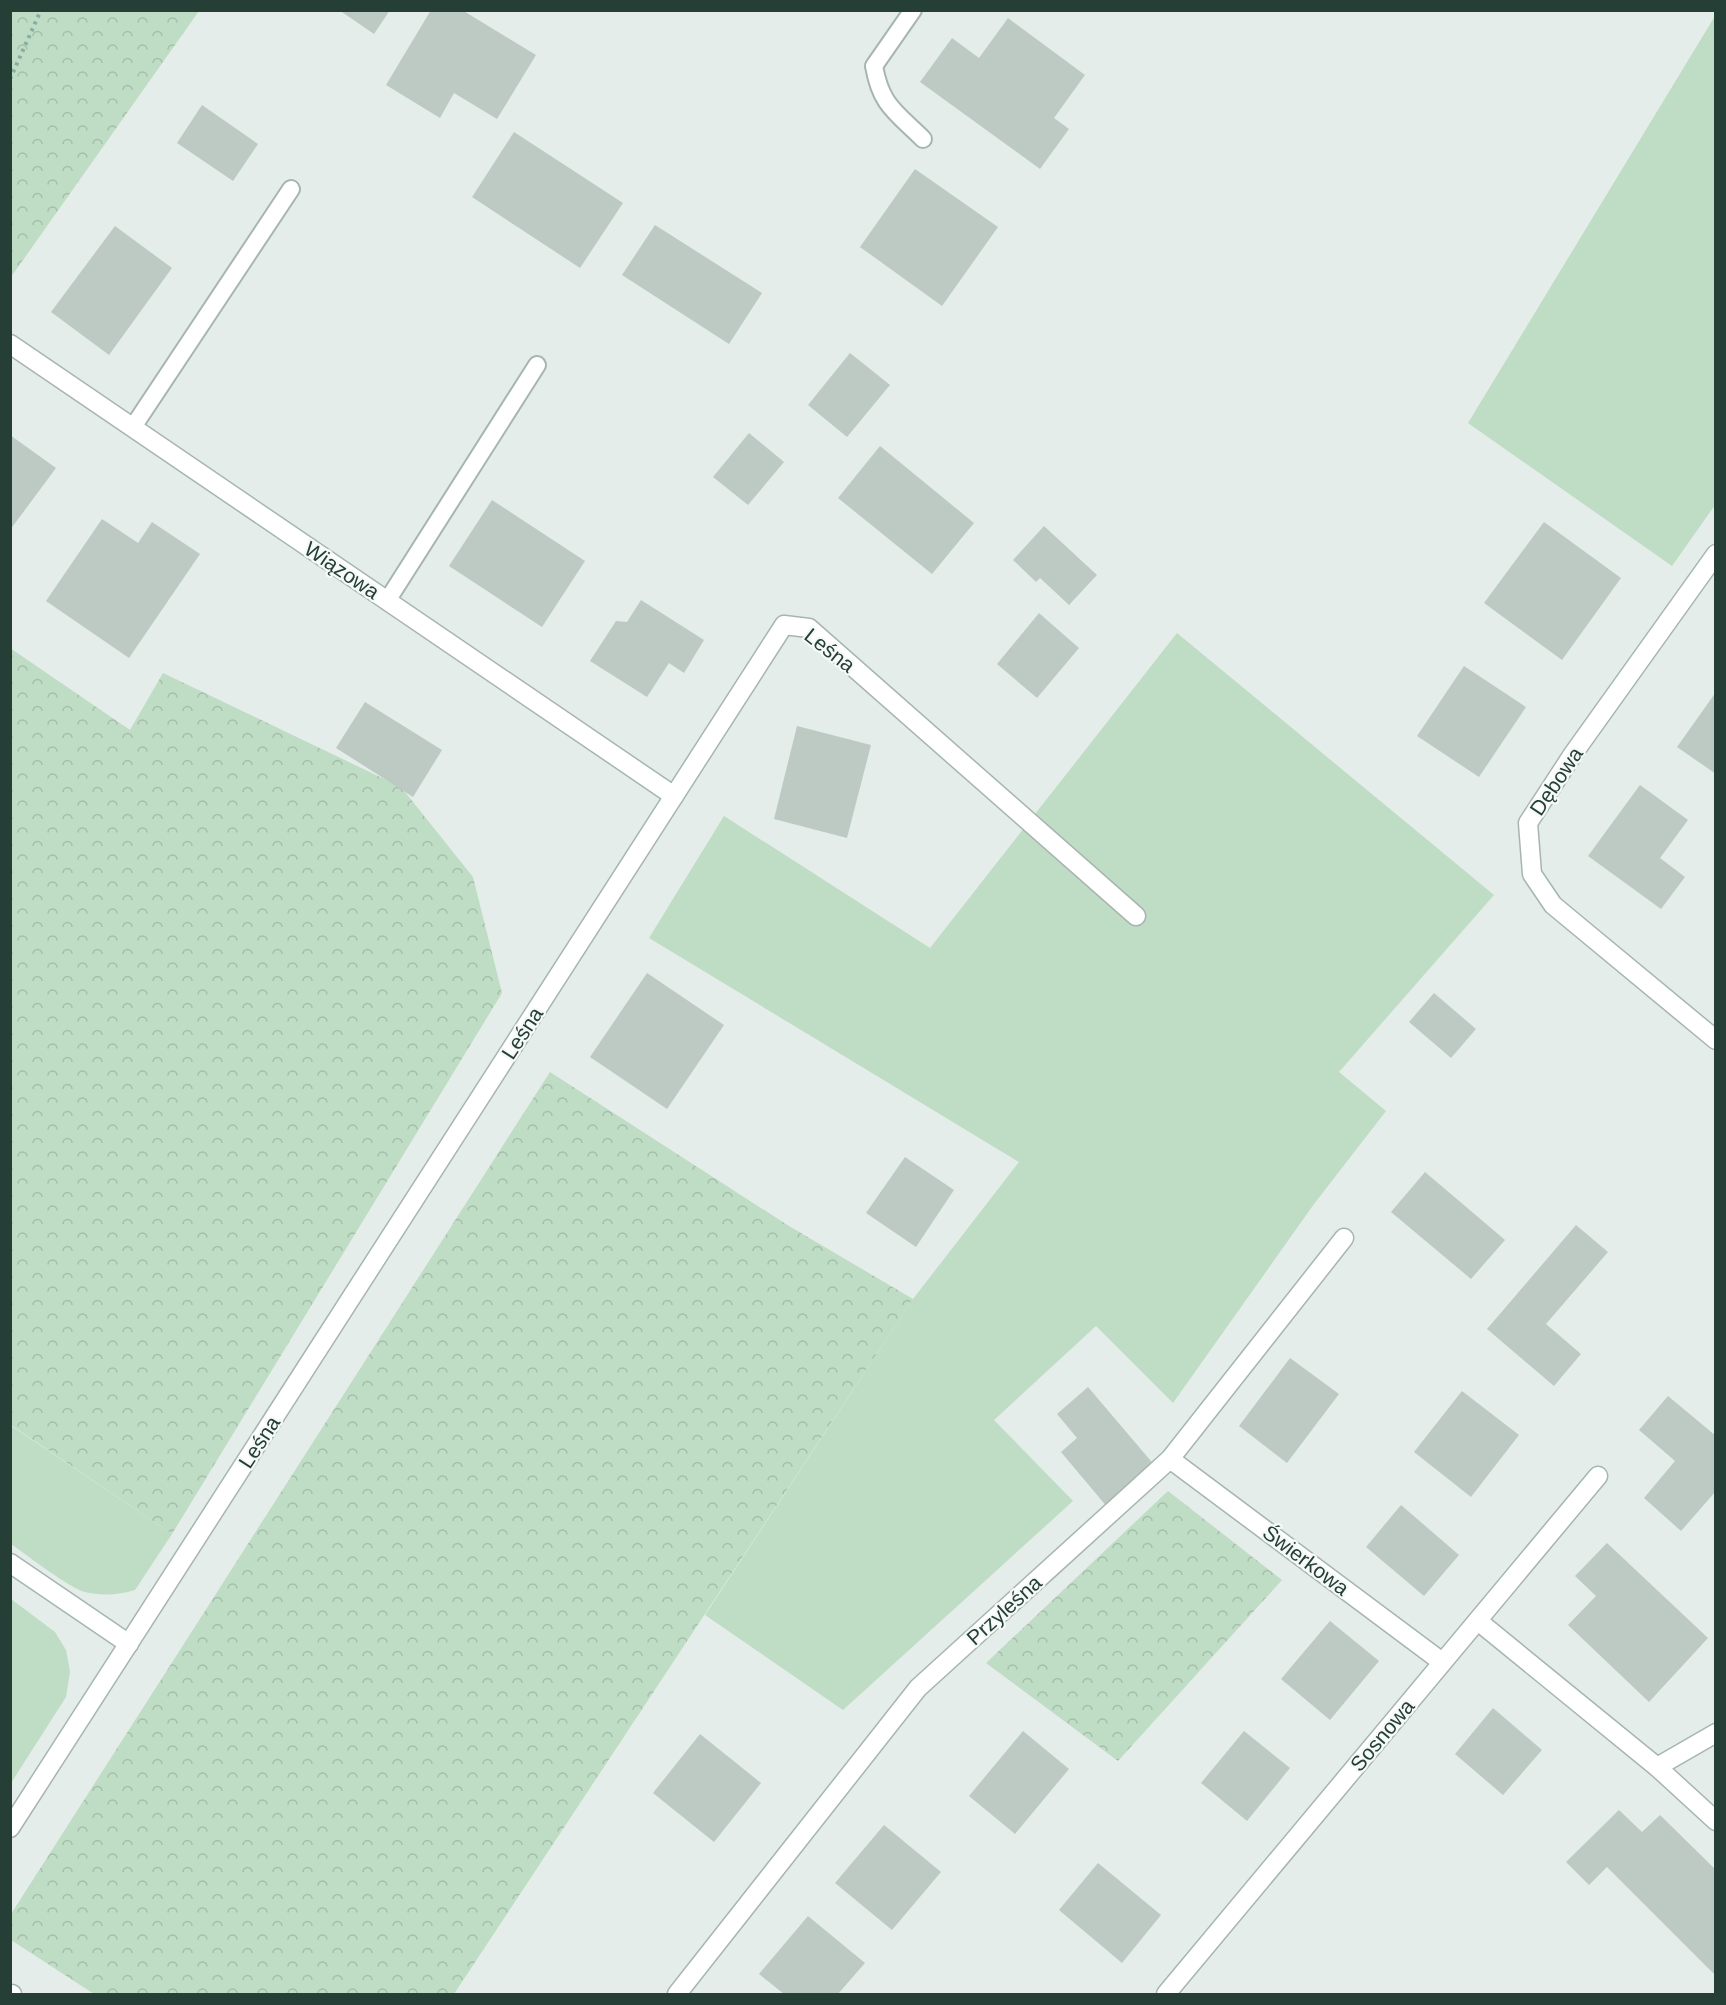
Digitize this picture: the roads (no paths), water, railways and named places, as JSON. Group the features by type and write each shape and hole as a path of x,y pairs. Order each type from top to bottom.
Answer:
{"street":[{"name":"Wiązowa","path":"10,344 674,796"},
{"name":"Dębowa","path":"1716,554 1573,754 1528,823 1532,874 1553,905 1716,1040"},
{"name":"Leśna","path":"10,1828 784,625 809,628 1136,916"},
{"name":"Przyleśna","path":"677,1995 918,1688 1170,1459 1344,1238"},
{"name":"Świerkowa","path":"1170,1459 1442,1662"},
{"name":"Sosnowa","path":"1166,1995 1598,1476"},
{"path":"10,1563 129,1644"},
{"path":"1478,1621 1657,1767 1716,1821"},
{"path":"1657,1767 1716,1733"}],"lane":[{"path":"913,10 874,66 878,87 885,102 923,139"},
{"path":"133,427 291,189"},
{"path":"387,601 537,365"}]}
